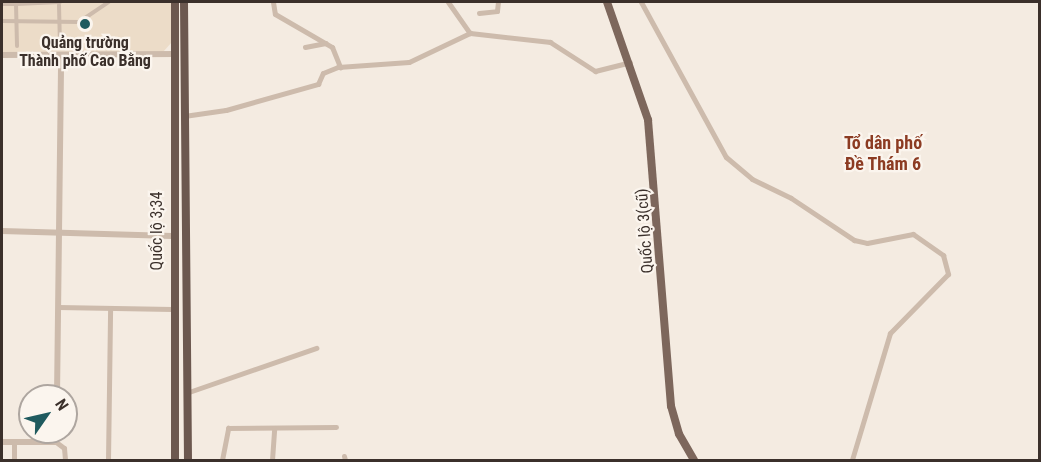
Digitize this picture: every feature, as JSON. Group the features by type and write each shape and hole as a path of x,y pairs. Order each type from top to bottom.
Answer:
{"highway":[{"name":"Quốc lộ 3;34","path":"175,2 184,116 188,460"},
{"name":"Quốc lộ 3;34","path":"175,460 172,236 184,2"},
{"path":"172,236 184,248"},
{"path":"174,394 186,393"}],"main road":[{"name":"Quốc lộ 3(cũ)","path":"607,2 630,62 651,136 671,406 679,434 694,460"}],"street":[{"path":"2,21 79,22 106,2"},
{"path":"273,2 275,14 326,43 340,67"},
{"path":"448,2 470,33"},
{"path":"479,13 497,11 498,2"},
{"path":"641,2 726,157 752,179 791,198 854,240 867,243 913,234 943,255 948,274 890,333 852,460"},
{"path":"2,4 59,3 60,46"},
{"path":"16,4 17,46"},
{"path":"184,116 226,110 318,84 324,73 340,67 409,62 470,33 550,42 595,71 630,62"},
{"path":"305,47 326,43"},
{"path":"2,55 61,57 180,54"},
{"path":"57,384 61,57"},
{"path":"2,231 172,236"},
{"path":"58,307 172,309"},
{"path":"108,460 110,308"},
{"path":"186,393 316,348"},
{"path":"222,460 226,428 336,427"},
{"path":"272,460 274,428"},
{"path":"2,442 18,442"},
{"path":"14,442 14,460"},
{"path":"59,444 64,448 65,460"}],"shaded area":[{"name":"Quảng trường Thành phố Cao Bằng","path":"2,2 171,2 172,42 163,52 2,52"}],"place":[{"name":"Quảng trường Thành phố Cao Bằng","path":"85,24"}],"district":[{"name":"Tổ dân phố Đề Thám 6","path":"883,154"}]}
